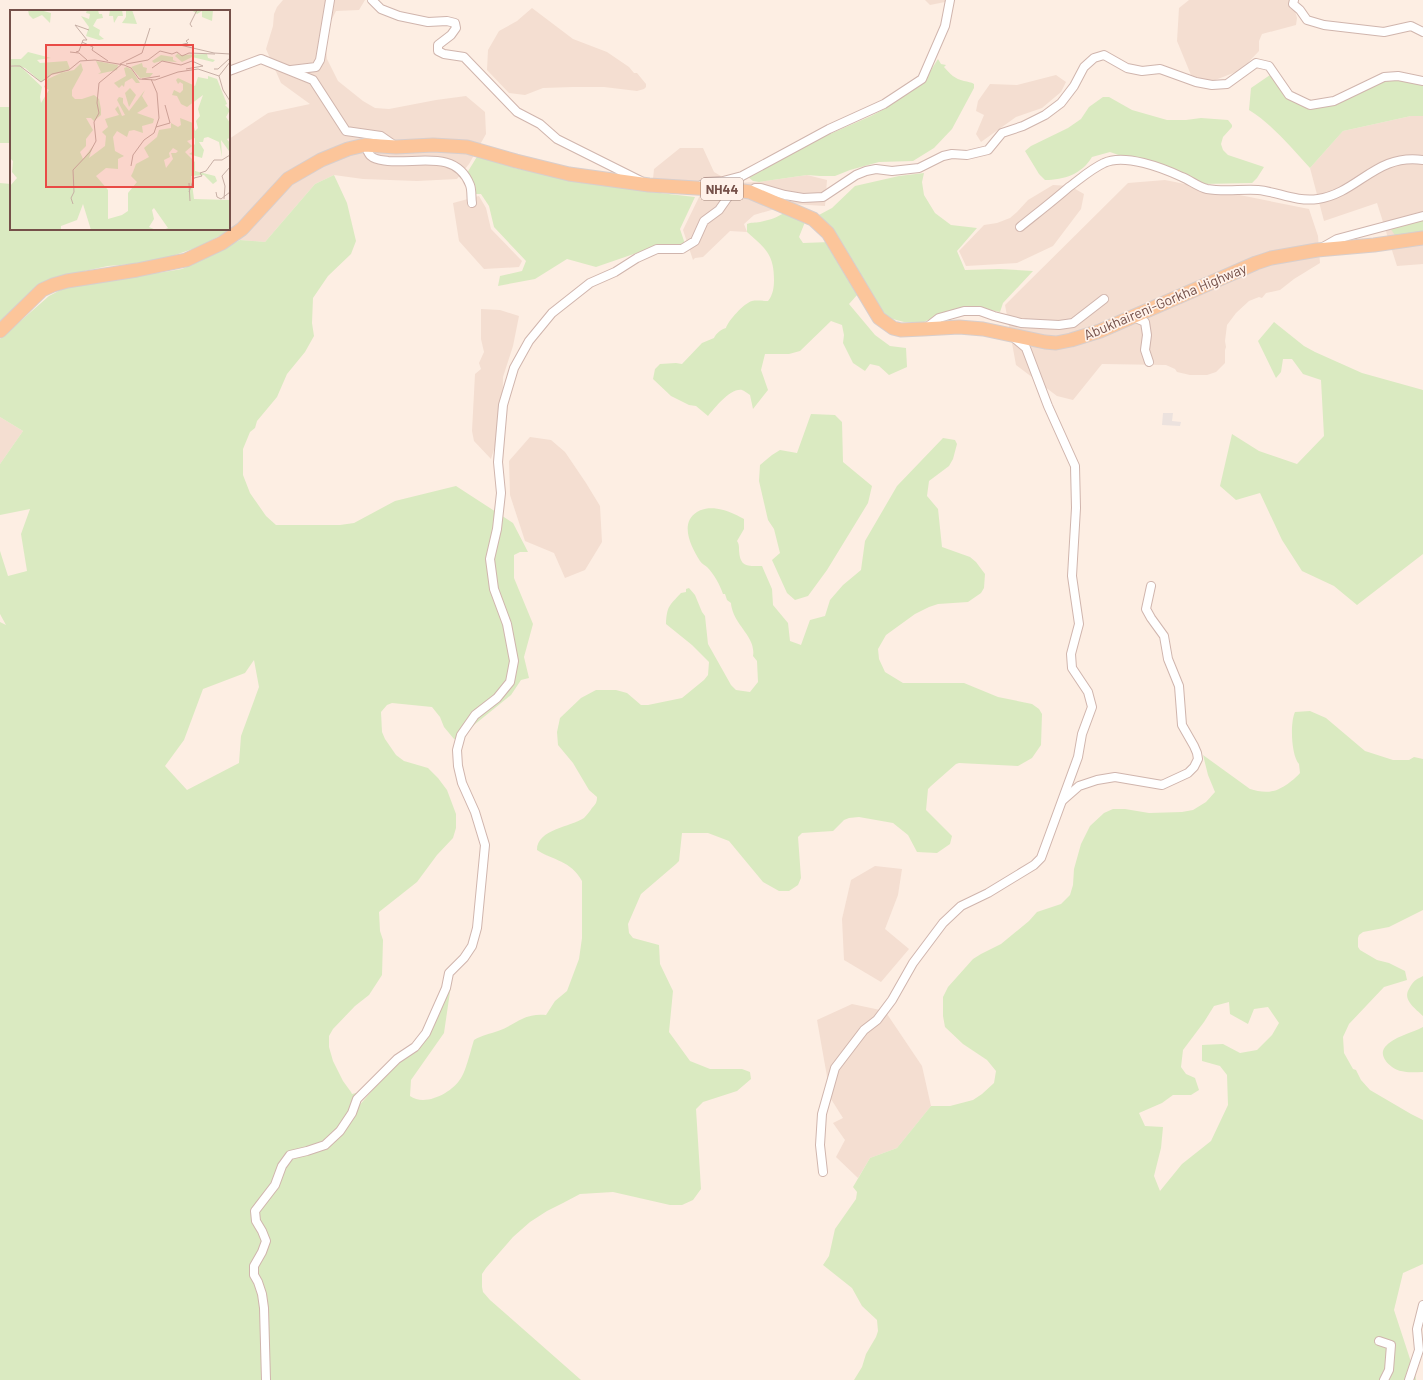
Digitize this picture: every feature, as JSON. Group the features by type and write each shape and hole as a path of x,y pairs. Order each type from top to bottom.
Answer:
{"main road":[{"name":"Abukhaireni-Gorkha Highway","path":"0,331 42,290 53,285 67,281 137,270 186,260 222,243 242,229 288,179 321,160 348,149 365,145 396,147 433,145 467,147 569,174 649,185 750,192 813,219 820,225 828,233 870,306 879,318 885,324 901,330 959,327 983,329 1044,342 1056,343 1093,333 1256,263 1272,258 1317,250 1374,245 1423,238"}],"street":[{"path":"290,70 316,66 320,60 330,0"},
{"path":"372,0 380,8 398,16 428,22 447,21 455,23 456,28 438,46 438,51 444,54 464,57 517,112 540,124 556,139 649,185"},
{"path":"696,188 706,182 723,181 742,176 829,129 884,104 922,79 945,26 950,0"},
{"path":"1294,0 1293,4 1300,10 1307,20 1324,25 1384,32 1411,26 1423,32"},
{"path":"750,192 755,188 761,188 803,198 823,196 856,175 866,171 876,169 892,171 919,168 943,156 952,154 967,155 988,150 1002,133 1023,126 1045,115 1061,103 1074,86 1084,67 1094,58 1104,55 1127,68 1142,71 1160,69 1196,82 1212,85 1227,84 1256,63 1269,66 1289,95 1310,105 1334,102 1384,77 1398,76 1423,81"},
{"path":"230,71 261,59 313,80 346,130 381,136 396,147"},
{"path":"365,145 370,156 377,159 394,161 428,160 451,163 460,168 470,185 472,203"},
{"path":"1020,227 1090,171 1105,162 1118,159 1147,164 1183,177 1205,189 1230,191 1258,190 1289,198 1305,199 1317,199 1342,191 1373,171 1400,160 1411,158 1423,160"},
{"path":"266,1380 262,1294 254,1275 254,1266 266,1241 256,1221 255,1211 275,1185 282,1166 290,1155 324,1145 340,1131 352,1113 357,1099 397,1059 415,1047 426,1033 446,988 449,973 464,958 472,946 478,928 486,845 475,812 462,783 458,766 457,750 461,735 475,715 497,698 510,682 514,661 507,624 494,589 490,558 497,529 501,493 498,462 503,405 514,368 529,341 552,313 590,283 615,272 637,258 658,249 682,249 695,241 704,221 719,210 733,190"},
{"path":"1317,250 1337,239 1423,216"},
{"path":"923,330 940,318 964,311 980,311 1021,323 1059,325 1073,323 1104,299"},
{"path":"1133,317 1144,322 1147,335 1145,350 1149,362"},
{"path":"823,1172 820,1145 822,1114 835,1068 864,1030 877,1020 892,1000 913,963 943,923 962,906 988,893 1034,866 1041,858 1063,800 1069,778 1078,757 1082,734 1092,707 1088,692 1072,668 1071,654 1079,624 1072,576 1076,508 1075,466 1048,406 1026,348 1011,335"},
{"path":"1063,800 1079,786 1097,780 1115,777 1162,785 1188,773 1194,767 1198,759 1198,753 1182,725 1179,686 1168,659 1164,636 1146,609 1151,586"},
{"path":"1409,1380 1419,1350 1417,1328 1423,1305"},
{"path":"1379,1341 1392,1345 1389,1370 1384,1380"}],"shaded area":[{"path":"283,0 365,0 359,10 336,11 325,33 327,59 338,81 363,101 375,108 389,109 466,96 485,112 486,134 469,164 457,179 417,181 363,179 334,175 315,184 265,242 240,240 229,230 230,138 268,113 310,104 281,83 266,49 277,7"},
{"path":"925,0 955,0 930,5"},
{"path":"1189,0 1292,0 1297,18 1296,25 1262,34 1259,41 1259,51 1241,70 1210,82 1191,75 1177,41 1179,8"},
{"path":"532,8 573,39 607,52 629,67 634,73 637,73 646,84 646,87 637,91 604,87 573,87 543,88 525,95 509,93 487,70 488,50 499,31 517,21"},
{"path":"1056,75 1066,82 1061,92 1042,108 1016,117 981,142 976,134 984,115 976,111 978,101 990,84 1017,85"},
{"path":"1411,116 1423,116 1423,264 1397,266 1377,203 1324,221 1310,168 1343,131"},
{"path":"680,148 703,148 714,172 733,183 759,182 807,175 827,180 825,206 792,204 754,215 744,224 747,232 730,231 703,257 695,258 693,260 683,230 700,195 652,189 654,169"},
{"path":"1165,180 1309,209 1318,236 1320,263 1294,279 1280,290 1266,293 1262,298 1259,297 1249,301 1236,313 1227,325 1225,363 1216,372 1207,375 1190,375 1177,372 1175,369 1166,365 1102,364 1073,400 1057,396 1016,365 1005,305 1128,183"},
{"path":"1053,185 1070,186 1084,194 1081,209 1053,246 1017,263 966,266 959,251 984,225 997,223 1010,218 1028,200"},
{"path":"479,196 486,208 491,229 522,261 519,267 484,269 459,241 453,203"},
{"path":"481,309 500,310 519,316 513,346 503,377 502,423 491,459 474,441 472,431 475,374 481,369 479,363 484,352 481,339"},
{"path":"1163,413 1173,413 1172,421 1181,422 1180,426 1162,425"},
{"path":"0,417 23,431 0,464"},
{"path":"530,437 551,440 565,452 600,506 602,542 585,570 565,578 554,553 525,541 510,495 509,461"},
{"path":"875,866 902,869 898,895 885,929 909,949 881,982 844,960 842,919 851,880"},
{"path":"852,1004 885,1011 922,1066 931,1106 897,1148 870,1158 858,1178 836,1157 845,1140 833,1123 843,1118 831,1099 817,1020"}],"green space":[{"path":"938,59 941,64 946,65 944,67 948,72 958,79 973,83 974,88 952,129 934,148 913,161 879,162 835,176 807,175 759,182 753,181 748,177 800,147 886,108 922,84"},
{"path":"1270,75 1285,97 1324,104 1387,80 1405,80 1423,86 1423,116 1411,116 1343,131 1310,168 1274,129 1249,110 1251,88"},
{"path":"1103,97 1109,97 1132,110 1167,120 1201,118 1228,120 1232,127 1223,137 1221,144 1223,150 1228,155 1264,167 1252,183 1202,184 1110,152 1092,157 1083,168 1072,175 1059,179 1045,180 1039,174 1025,151 1031,146 1068,128 1081,119 1089,107"},
{"path":"0,107 10,107 10,143 0,143"},
{"path":"478,155 514,168 552,176 649,188 651,192 695,197 680,229 685,244 657,246 596,267 567,259 535,279 498,286 500,276 522,271 526,261 494,227 489,206 481,194 475,194 467,173"},
{"path":"924,173 922,182 924,195 935,213 951,225 977,228 957,251 965,270 999,269 1033,271 1003,303 1000,312 982,308 965,307 934,317 924,322 904,322 889,318 877,305 860,275 823,219 817,216 832,208 855,186 899,176"},
{"path":"334,175 347,203 356,241 351,254 328,276 313,298 312,323 314,336 305,352 287,374 277,397 257,421 255,428 250,432 243,449 243,475 250,493 266,516 276,525 340,525 354,523 395,501 456,486 513,523 528,552 520,552 514,555 514,578 533,624 524,657 529,678 521,680 511,695 474,725 462,738 454,739 444,727 440,717 432,707 392,703 387,705 381,712 382,732 396,755 404,761 428,768 447,790 456,814 456,828 453,838 437,855 417,882 379,912 380,931 383,940 382,975 369,995 355,1006 333,1029 329,1036 329,1047 333,1061 343,1081 352,1094 356,1093 357,1108 390,1070 419,1046 452,978 444,1033 411,1080 410,1096 416,1099 423,1100 438,1097 457,1084 465,1070 474,1040 505,1028 526,1017 546,1015 555,1001 567,991 579,959 582,938 582,881 567,865 537,850 538,843 548,833 584,818 595,804 597,797 589,790 573,763 558,745 557,732 560,718 581,698 596,690 616,690 627,693 641,705 648,705 682,698 704,680 708,675 709,662 692,645 666,624 669,607 681,593 686,592 686,589 689,588 695,595 705,616 708,644 731,685 736,690 750,692 758,682 757,661 753,656 752,644 735,618 731,603 727,600 725,594 723,594 712,573 700,561 690,542 688,535 689,522 697,512 703,509 715,508 728,511 744,519 744,529 737,541 741,560 749,566 762,566 772,589 773,605 788,623 790,641 801,645 810,620 825,616 830,600 843,585 861,570 865,541 897,486 943,438 955,440 957,444 953,459 949,466 929,481 927,496 938,509 942,547 970,557 976,562 985,574 984,588 981,593 968,602 938,604 915,614 886,635 878,649 879,659 885,672 903,683 964,683 998,697 1032,704 1039,709 1042,714 1041,745 1032,758 1018,766 956,764 928,789 926,810 952,836 950,844 937,853 917,852 908,835 893,823 859,817 844,820 833,831 802,833 798,837 801,878 798,885 789,891 779,891 763,882 729,841 708,833 682,833 679,861 641,894 628,924 629,933 633,938 659,945 660,964 673,991 669,1032 690,1061 710,1069 742,1069 750,1072 751,1079 737,1091 703,1102 696,1109 701,1189 693,1200 682,1205 670,1205 613,1192 580,1194 547,1211 530,1222 513,1237 482,1274 483,1292 490,1300 581,1380 0,1380 0,622 6,625 0,614 0,551 8,576 27,571 21,534 30,509 0,515 0,464 23,431 0,417 0,339 49,296 74,283 148,271 158,273 182,269 240,240 265,242 315,184","holes":["254,660 259,687 241,736 239,763 187,790 165,766 184,740 203,689 245,673"]},
{"path":"0,183 10,184 10,230 230,230 201,246 155,262 108,266 56,277 19,303 0,321"},
{"path":"785,212 805,222 799,237 803,243 830,242 858,294 849,304 875,335 890,346 906,348 907,367 889,375 879,366 870,364 865,371 853,363 843,343 844,335 842,325 831,321 800,351 789,354 765,354 761,370 768,390 753,409 750,395 745,391 737,390 723,399 708,416 696,406 689,405 671,396 653,379 655,369 660,364 682,364 702,343 714,338 716,334 726,328 733,317 749,302 768,301 770,299 774,285 774,271 772,264 767,252 747,232 747,224 770,220"},
{"path":"1423,220 1423,235 1399,241 1390,228"},
{"path":"1274,322 1304,346 1315,352 1362,373 1423,390 1423,554 1357,605 1334,586 1302,571 1282,540 1260,493 1236,500 1220,486 1232,434 1259,451 1297,464 1324,436 1321,380 1303,374 1292,359 1283,359 1281,372 1276,378 1258,341"},
{"path":"811,414 835,415 842,422 843,462 872,486 868,503 827,570 808,596 795,600 787,593 772,560 780,553 774,529 768,520 759,481 760,465 780,450 797,453"},
{"path":"1310,711 1326,718 1365,751 1393,760 1409,760 1414,757 1423,759 1423,910 1389,927 1363,932 1358,938 1358,947 1360,950 1377,960 1389,963 1405,971 1407,980 1384,987 1349,1024 1343,1037 1344,1053 1353,1069 1356,1070 1361,1080 1370,1090 1423,1120 1423,1264 1403,1273 1394,1310 1411,1362 1414,1363 1416,1380 854,1380 862,1367 866,1354 876,1337 878,1331 877,1320 862,1306 852,1288 823,1265 829,1256 835,1229 856,1199 857,1192 853,1187 870,1158 897,1148 931,1106 950,1106 973,1100 994,1083 996,1071 987,1060 963,1044 945,1027 943,1016 943,997 948,987 973,959 1001,944 1029,921 1037,912 1061,904 1070,895 1073,885 1074,869 1081,844 1090,826 1104,813 1113,809 1125,809 1149,813 1182,812 1193,810 1206,802 1215,792 1208,775 1203,755 1250,789 1270,792 1280,789 1291,781 1300,773 1299,764 1294,753 1292,738 1292,723 1295,712","holes":["1229,1002 1230,1014 1248,1024 1254,1009 1268,1007 1279,1023 1272,1035 1257,1050 1240,1053 1223,1044 1202,1045 1202,1061 1220,1066 1227,1075 1228,1105 1211,1141 1182,1164 1160,1191 1154,1176 1161,1148 1163,1127 1145,1126 1139,1113 1162,1103 1173,1095 1191,1095 1199,1090 1195,1078 1186,1074 1181,1067 1183,1050 1214,1006"]},
{"path":"1423,976 1423,1016 1411,1004 1407,997 1407,993 1412,984"},
{"path":"1423,1027 1423,1072 1404,1072 1390,1066 1384,1059 1383,1051 1385,1047 1393,1040"}]}
